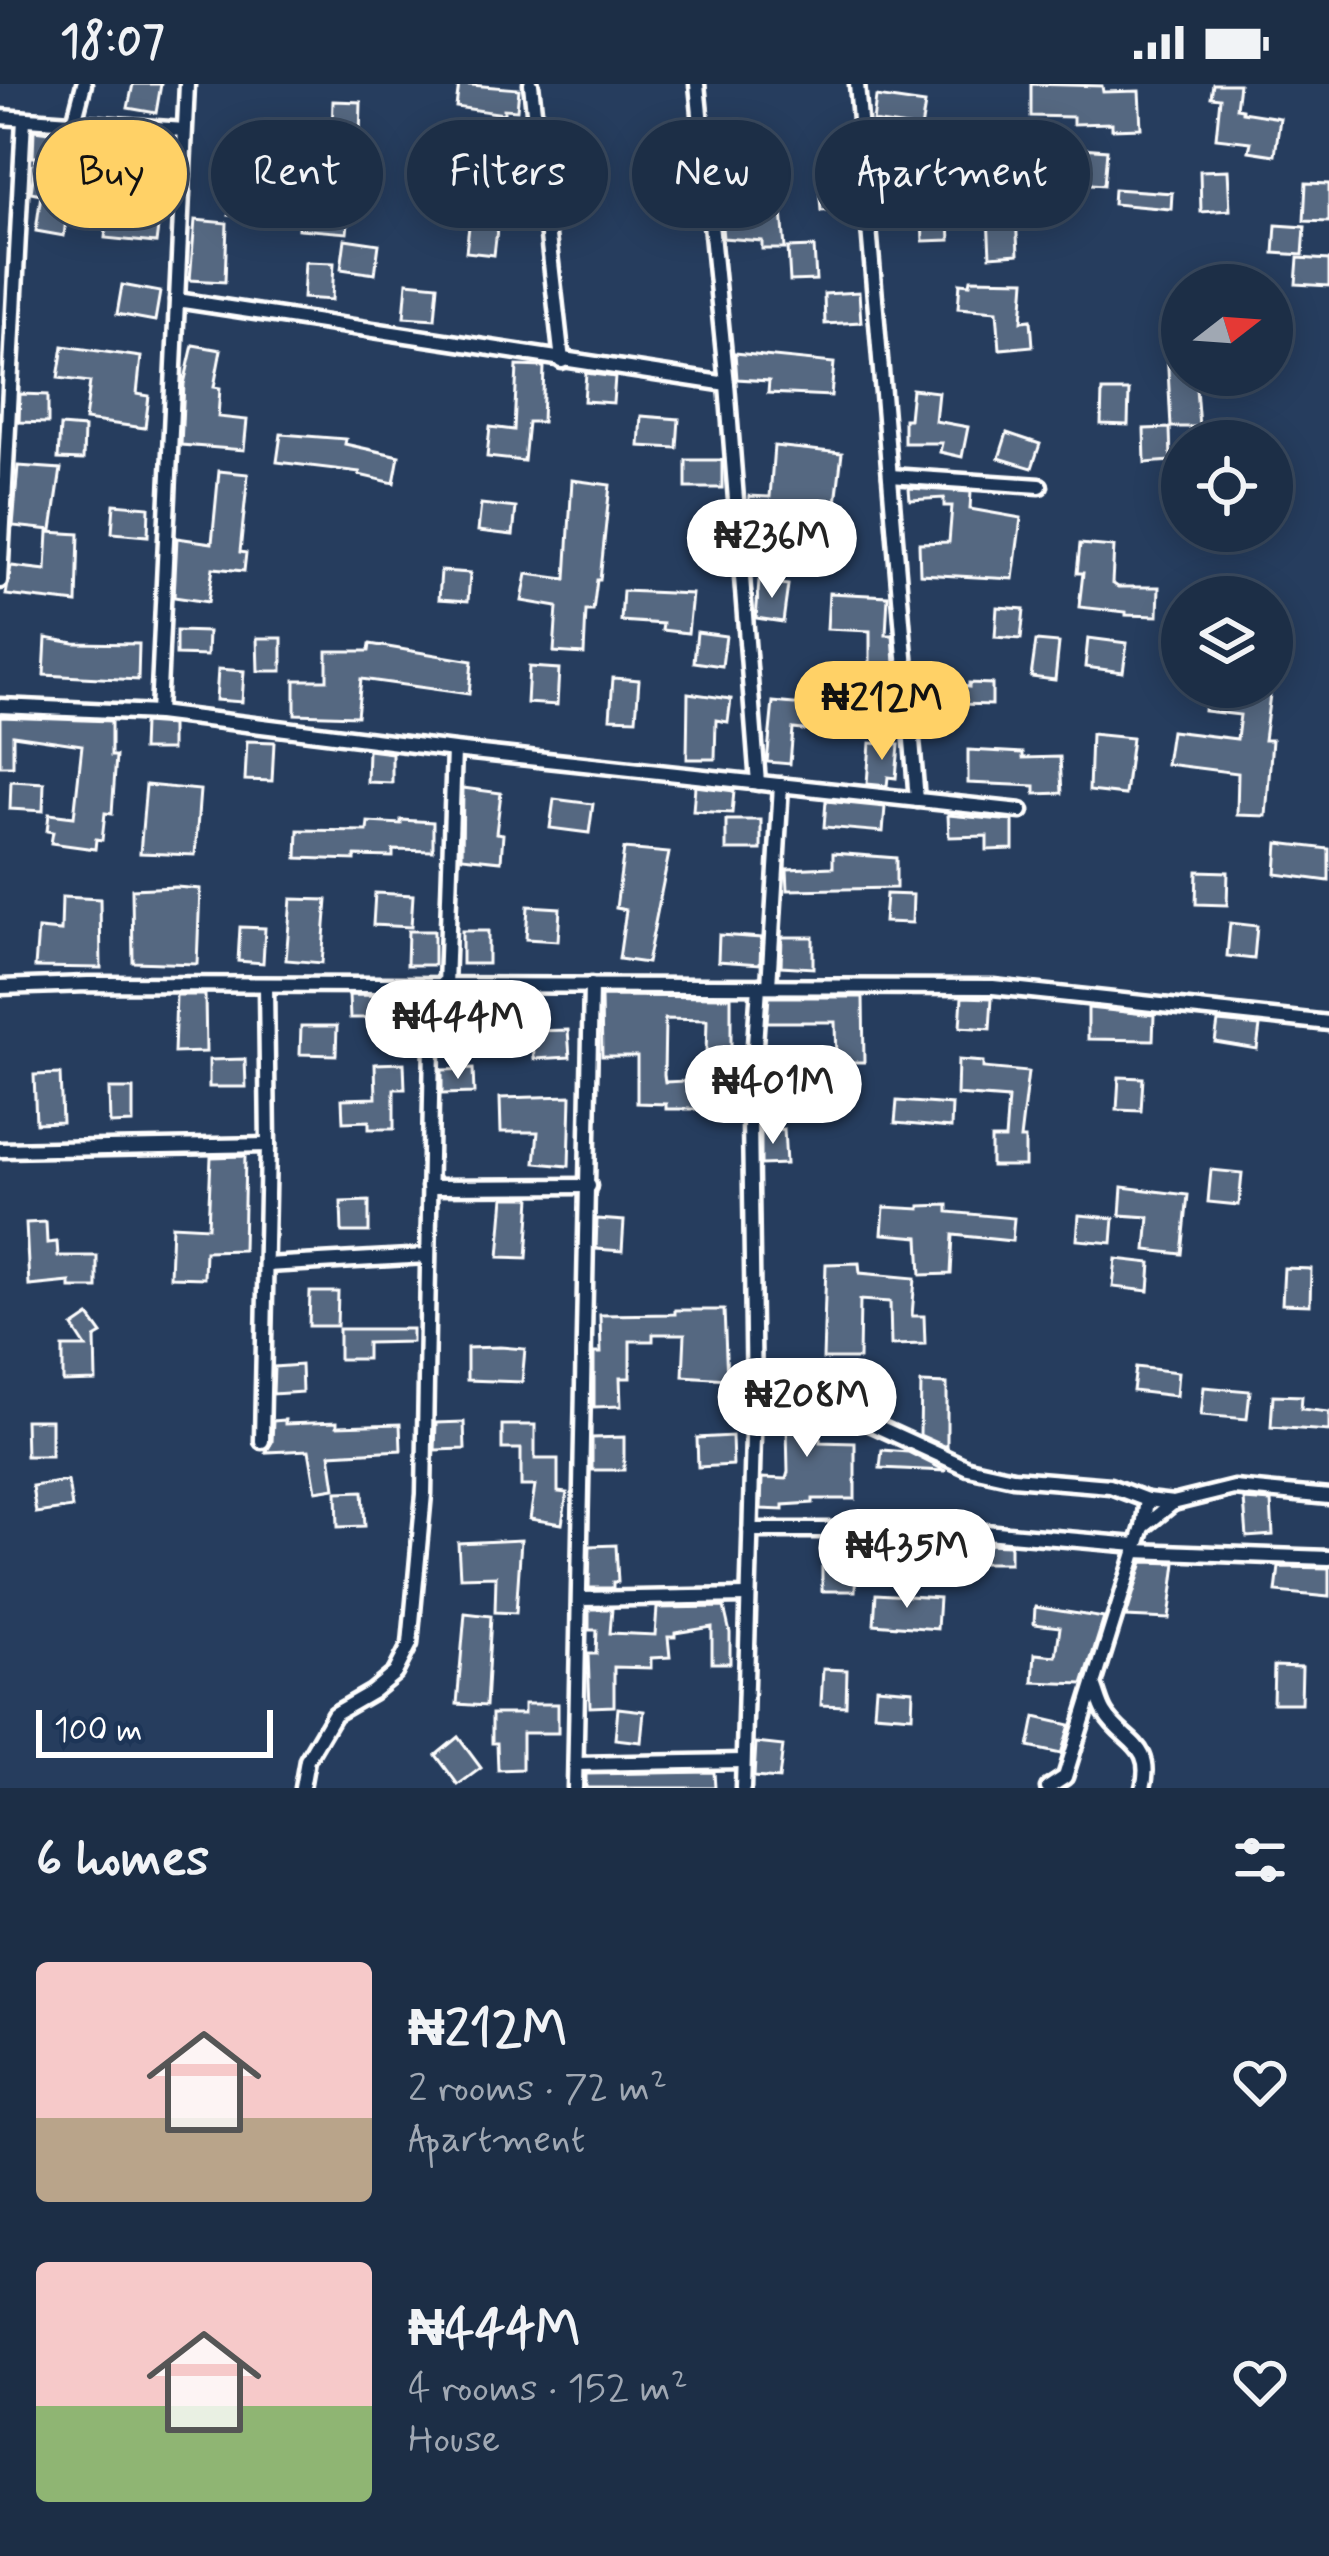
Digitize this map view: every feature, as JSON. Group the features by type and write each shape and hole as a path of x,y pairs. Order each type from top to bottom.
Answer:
{"street":[{"path":"75,120 84,84"},
{"path":"185,120 187,84"},
{"path":"531,84 562,361"},
{"path":"697,84 727,384 758,783"},
{"path":"857,84 917,800"},
{"path":"0,117 49,120"},
{"path":"0,581 24,118"},
{"path":"158,713 180,228"},
{"path":"177,300 727,384"},
{"path":"890,476 1040,486"},
{"path":"0,706 158,713 1021,811"},
{"path":"302,1788 307,1760 334,1714 394,1673 410,1644 424,1494 429,1187 454,750"},
{"path":"743,1788 754,1370 750,1118 781,785"},
{"path":"262,1441 266,985"},
{"path":"575,1788 591,985"},
{"path":"0,987 993,987 1329,1023"},
{"path":"0,1150 268,1145"},
{"path":"429,1187 589,1186"},
{"path":"266,1265 427,1256"},
{"path":"754,1370 968,1468 1013,1478 1111,1486 1147,1500 1173,1503 1234,1488 1329,1498"},
{"path":"1048,1788 1065,1777 1143,1527 1147,1500"},
{"path":"1143,1527 1173,1503"},
{"path":"750,1531 962,1530 1135,1548 1329,1558"},
{"path":"581,1599 748,1596"},
{"path":"1094,1684 1104,1712 1144,1755 1144,1788"},
{"path":"576,1764 743,1761"}],"building":[{"path":"133,84 161,84 156,113 128,108"},
{"path":"459,84 519,89 517,110 504,109 504,114 456,107"},
{"path":"1031,84 1139,91 1141,128 1112,129 1112,123 1031,116"},
{"path":"1213,84 1239,84 1236,108 1242,112 1280,118 1275,155 1249,151 1251,142 1216,138 1220,98 1211,97"},
{"path":"876,97 925,104 922,120 873,120"},
{"path":"333,101 361,102 361,120 332,120"},
{"path":"1090,149 1107,150 1104,185 1090,184"},
{"path":"1228,170 1230,210 1201,212 1200,171"},
{"path":"1306,183 1329,184 1329,222 1304,221"},
{"path":"1114,189 1172,193 1171,209 1113,204"},
{"path":"195,220 211,222 211,228 227,228 225,282 190,280"},
{"path":"1276,225 1305,227 1303,255 1274,253"},
{"path":"36,228 65,228 64,236"},
{"path":"106,228 158,228 156,243 105,238"},
{"path":"298,228 347,228 347,233"},
{"path":"469,228 497,228 494,255 466,252"},
{"path":"722,228 783,228 785,249 762,249 762,241 723,238"},
{"path":"922,228 949,228 950,240 923,241"},
{"path":"989,228 1017,228 1018,254 990,256"},
{"path":"345,239 379,244 375,274 341,269"},
{"path":"814,247 816,280 790,281 788,248"},
{"path":"1298,258 1329,260 1329,286 1296,284"},
{"path":"305,262 334,263 332,300 303,298"},
{"path":"971,279 1025,280 1022,321 1031,320 1033,346 1000,349 997,311 958,308 960,283 970,284"},
{"path":"407,282 438,285 435,319 404,317"},
{"path":"122,285 160,292 155,321 117,314"},
{"path":"859,292 861,322 825,324 824,294"},
{"path":"193,345 221,350 214,387 220,388 218,417 247,420 244,450 181,445 184,384"},
{"path":"63,346 141,357 137,394 149,396 145,428 85,420 90,382 58,378"},
{"path":"735,353 834,363 831,396 768,393 769,381 737,379"},
{"path":"517,366 544,367 542,422 528,422 524,461 487,457 490,427 514,430"},
{"path":"586,373 615,377 613,403 584,401"},
{"path":"912,389 938,392 935,421 968,427 962,457 940,452 942,443 904,443"},
{"path":"1102,391 1129,391 1128,425 1101,424"},
{"path":"20,394 48,395 48,423 19,422"},
{"path":"1169,396 1197,396 1198,420 1171,420"},
{"path":"641,416 679,419 677,448 639,446"},
{"path":"60,426 84,428 83,460 58,459"},
{"path":"1161,428 1161,462 1145,463 1144,429"},
{"path":"1007,433 1040,444 1032,468 999,458"},
{"path":"281,434 346,439 345,444 399,456 394,483 360,472 277,462"},
{"path":"774,446 842,453 836,503 846,504 842,539 814,536 812,571 785,569 788,532 749,530 749,496 770,497"},
{"path":"686,460 722,460 722,488 686,488"},
{"path":"18,466 61,469 52,530 13,526"},
{"path":"219,471 248,474 240,552 246,553 244,571 213,568 208,602 174,597 177,538 212,543"},
{"path":"572,480 610,485 600,580 593,611 586,611 584,654 554,652 557,607 522,601 527,574 566,579"},
{"path":"909,488 971,492 970,509 1021,518 1013,579 920,574 919,543 949,542 952,506 944,506 944,498 910,500"},
{"path":"114,504 149,507 148,536 112,533"},
{"path":"481,504 516,508 513,535 478,531"},
{"path":"48,532 79,534 77,603 6,595 11,566 46,570"},
{"path":"1080,544 1114,547 1112,583 1118,587 1159,587 1158,616 1079,607"},
{"path":"441,571 470,573 468,601 439,599"},
{"path":"759,581 788,585 783,622 756,618"},
{"path":"623,591 692,594 688,633 662,630 663,624 621,621"},
{"path":"829,593 888,596 886,635 893,635 895,664 870,664 870,631 827,629"},
{"path":"997,607 1024,609 1021,639 995,637"},
{"path":"176,631 208,632 207,656 176,655"},
{"path":"697,632 726,636 722,666 694,662"},
{"path":"46,638 139,644 138,680 44,675"},
{"path":"257,638 282,638 282,671 258,671"},
{"path":"1088,638 1127,643 1123,672 1085,667"},
{"path":"1036,641 1059,643 1055,680 1031,677"},
{"path":"370,644 472,661 469,694 361,679 357,716 295,714 295,680 327,680 327,651 369,651"},
{"path":"529,667 559,669 557,705 527,703"},
{"path":"218,669 244,671 242,702 216,700"},
{"path":"613,678 639,680 636,719 610,718"},
{"path":"929,683 992,684 992,705 960,704 959,716 926,712"},
{"path":"688,693 731,699 728,722 716,720 715,759 687,759"},
{"path":"773,702 826,707 823,732 793,729 790,764 767,762"},
{"path":"1268,708 1264,740 1272,740 1266,816 1237,815 1238,773 1166,764 1171,731 1237,739 1240,715 1204,711"},
{"path":"0,717 111,721 111,756 116,756 112,814 105,813 102,840 96,839 95,849 51,843 53,832 47,831 49,814 74,817 82,745 13,735 13,766 0,766"},
{"path":"143,723 171,725 171,750 142,750"},
{"path":"1091,734 1132,738 1125,795 1089,791"},
{"path":"247,741 274,742 272,781 245,780"},
{"path":"870,743 899,745 896,778 888,777 887,786 867,784"},
{"path":"368,750 392,753 392,783 367,782"},
{"path":"968,750 1023,753 1023,758 1060,757 1062,793 1035,794 1035,786 968,783"},
{"path":"11,781 44,783 43,811 10,809"},
{"path":"146,785 200,790 195,855 140,853"},
{"path":"695,786 734,791 732,813 693,811"},
{"path":"463,788 501,793 496,833 503,834 501,861 462,857"},
{"path":"554,799 593,804 589,833 550,828"},
{"path":"826,801 885,807 883,832 824,827"},
{"path":"948,815 1013,821 1013,849 987,850 987,836 949,837"},
{"path":"401,820 433,822 433,851 393,850 393,857 355,856 355,860 297,858 298,830 367,831 368,822 401,824"},
{"path":"726,820 761,820 761,850 726,850"},
{"path":"1278,843 1329,849 1329,881 1276,874"},
{"path":"624,849 669,853 647,963 619,959 626,910 616,908"},
{"path":"833,853 896,858 896,888 788,890 787,869 833,867"},
{"path":"1197,871 1228,872 1227,905 1196,904"},
{"path":"132,889 200,889 197,964 133,962"},
{"path":"375,893 413,895 411,927 373,925"},
{"path":"886,894 913,895 912,923 884,922"},
{"path":"62,897 100,899 101,968 35,967 38,929 61,931"},
{"path":"291,899 327,900 322,963 286,960"},
{"path":"528,906 560,908 558,941 526,939"},
{"path":"1230,923 1257,926 1254,959 1227,956"},
{"path":"240,927 265,928 263,963 238,961"},
{"path":"408,931 434,931 434,965 407,965"},
{"path":"462,931 488,931 488,964 462,964"},
{"path":"719,935 761,938 760,964 718,961"},
{"path":"782,937 813,937 813,968 781,966"},
{"path":"176,995 205,995 206,1052 174,1053"},
{"path":"349,995 414,996 414,1004 375,1005 375,1018 350,1018"},
{"path":"601,996 731,997 731,1055 706,1055 707,1020 665,1019 664,1075 665,1082 732,1079 732,1109 666,1109 666,1104 637,1103 637,1056 602,1056"},
{"path":"769,997 863,997 864,1062 836,1062 835,1022 767,1022"},
{"path":"962,997 992,998 990,1029 960,1027"},
{"path":"1088,1008 1154,1015 1153,1040 1088,1039"},
{"path":"1218,1022 1260,1026 1257,1049 1215,1042"},
{"path":"301,1026 337,1026 336,1055 300,1054"},
{"path":"568,1030 570,1057 534,1059 533,1031"},
{"path":"245,1059 246,1087 209,1087 209,1060"},
{"path":"958,1060 983,1062 983,1068 1028,1072 1020,1139 1025,1139 1025,1166 991,1166 991,1139 1005,1139 1008,1099 957,1095"},
{"path":"404,1063 405,1089 394,1089 394,1129 369,1129 369,1121 343,1122 342,1099 376,1098 375,1064"},
{"path":"473,1069 474,1093 442,1094 442,1070"},
{"path":"60,1074 62,1122 36,1123 34,1075"},
{"path":"1119,1077 1143,1078 1141,1111 1117,1110"},
{"path":"109,1089 133,1089 133,1123 110,1124"},
{"path":"571,1096 569,1166 535,1163 538,1132 501,1132 500,1098"},
{"path":"897,1101 952,1105 951,1128 895,1123"},
{"path":"784,1129 786,1164 761,1165 761,1130"},
{"path":"245,1156 243,1250 205,1251 204,1278 170,1277 172,1225 208,1227 211,1157"},
{"path":"1211,1170 1242,1173 1239,1205 1208,1202"},
{"path":"1122,1187 1188,1195 1182,1254 1146,1250 1149,1217 1120,1215"},
{"path":"504,1197 531,1197 527,1258 499,1257"},
{"path":"369,1201 369,1232 342,1232 341,1202"},
{"path":"948,1205 948,1212 1014,1218 1012,1241 953,1235 951,1274 921,1275 919,1237 882,1234 884,1207"},
{"path":"1079,1215 1114,1218 1112,1243 1077,1240"},
{"path":"597,1219 624,1221 622,1251 596,1249"},
{"path":"46,1222 47,1243 57,1242 58,1256 97,1256 97,1288 70,1288 70,1282 29,1286 26,1223"},
{"path":"1116,1259 1151,1263 1149,1291 1113,1287"},
{"path":"859,1263 860,1273 915,1278 912,1316 924,1316 925,1344 891,1345 890,1302 860,1300 859,1359 823,1359 826,1264"},
{"path":"1284,1268 1311,1269 1310,1305 1282,1304"},
{"path":"310,1292 338,1292 337,1326 309,1326"},
{"path":"675,1310 724,1310 727,1379 683,1376 685,1334 653,1334 653,1341 630,1341 630,1378 620,1378 621,1406 594,1407 600,1315 675,1314"},
{"path":"89,1316 102,1334 95,1338 96,1381 63,1382 63,1347 86,1347 73,1327"},
{"path":"339,1329 412,1329 412,1342 367,1343 367,1359 339,1359"},
{"path":"467,1348 525,1349 522,1382 467,1380"},
{"path":"301,1365 302,1392 273,1394 274,1367"},
{"path":"1136,1367 1178,1372 1176,1396 1133,1391"},
{"path":"921,1383 947,1384 947,1447 920,1435"},
{"path":"1204,1387 1250,1391 1247,1419 1201,1415"},
{"path":"1273,1395 1302,1396 1301,1409 1329,1412 1329,1431 1271,1427"},
{"path":"764,1399 794,1400 820,1412 820,1442 855,1443 855,1499 813,1499 813,1503 783,1505 783,1510 761,1509 762,1478 786,1479 788,1472 787,1426 764,1426"},
{"path":"25,1420 51,1420 51,1456 26,1456"},
{"path":"285,1420 285,1424 337,1422 337,1426 400,1424 401,1450 330,1454 335,1488 316,1491 309,1450 266,1452 272,1442 273,1421"},
{"path":"464,1422 465,1449 435,1450 436,1423"},
{"path":"502,1425 535,1425 535,1459 558,1459 558,1492 567,1493 562,1524 530,1519 535,1486 521,1486 521,1449 502,1449"},
{"path":"732,1436 733,1465 698,1467 697,1438"},
{"path":"624,1437 624,1470 592,1470 592,1438"},
{"path":"882,1450 908,1452 946,1471 880,1468"},
{"path":"68,1481 72,1508 36,1513 32,1486"},
{"path":"363,1491 365,1526 338,1527 337,1492"},
{"path":"1244,1500 1271,1502 1273,1535 1247,1537"},
{"path":"521,1540 516,1613 495,1612 496,1576 460,1577 458,1543"},
{"path":"877,1540 1010,1545 1010,1563 877,1557"},
{"path":"616,1545 618,1582 613,1582 613,1588 589,1588 590,1546"},
{"path":"1143,1562 1176,1563 1169,1619 1126,1617"},
{"path":"822,1567 856,1567 855,1591 822,1591"},
{"path":"1279,1567 1329,1568 1329,1597 1276,1592"},
{"path":"876,1594 939,1598 937,1629 874,1624"},
{"path":"724,1607 730,1663 712,1663 712,1627 675,1633 668,1637 670,1657 651,1658 651,1668 614,1667 614,1706 590,1707 588,1654 596,1654 597,1630 589,1630 589,1609 612,1609 610,1633 655,1635 657,1608"},
{"path":"1035,1607 1104,1618 1083,1684 1033,1682 1035,1654 1056,1656 1060,1627 1034,1624"},
{"path":"465,1613 491,1616 486,1706 457,1704"},
{"path":"1274,1666 1302,1667 1301,1703 1273,1703"},
{"path":"823,1669 847,1670 846,1706 821,1705"},
{"path":"876,1687 913,1690 912,1716 874,1713"},
{"path":"524,1704 558,1704 558,1733 522,1733 522,1769 498,1770 492,1714 524,1714"},
{"path":"618,1708 644,1711 641,1742 615,1739"},
{"path":"1035,1717 1070,1725 1061,1754 1029,1747"},
{"path":"458,1737 481,1768 458,1785 436,1755"},
{"path":"756,1743 783,1746 779,1779 754,1777"},
{"path":"714,1772 715,1788 586,1788 586,1774"}]}
